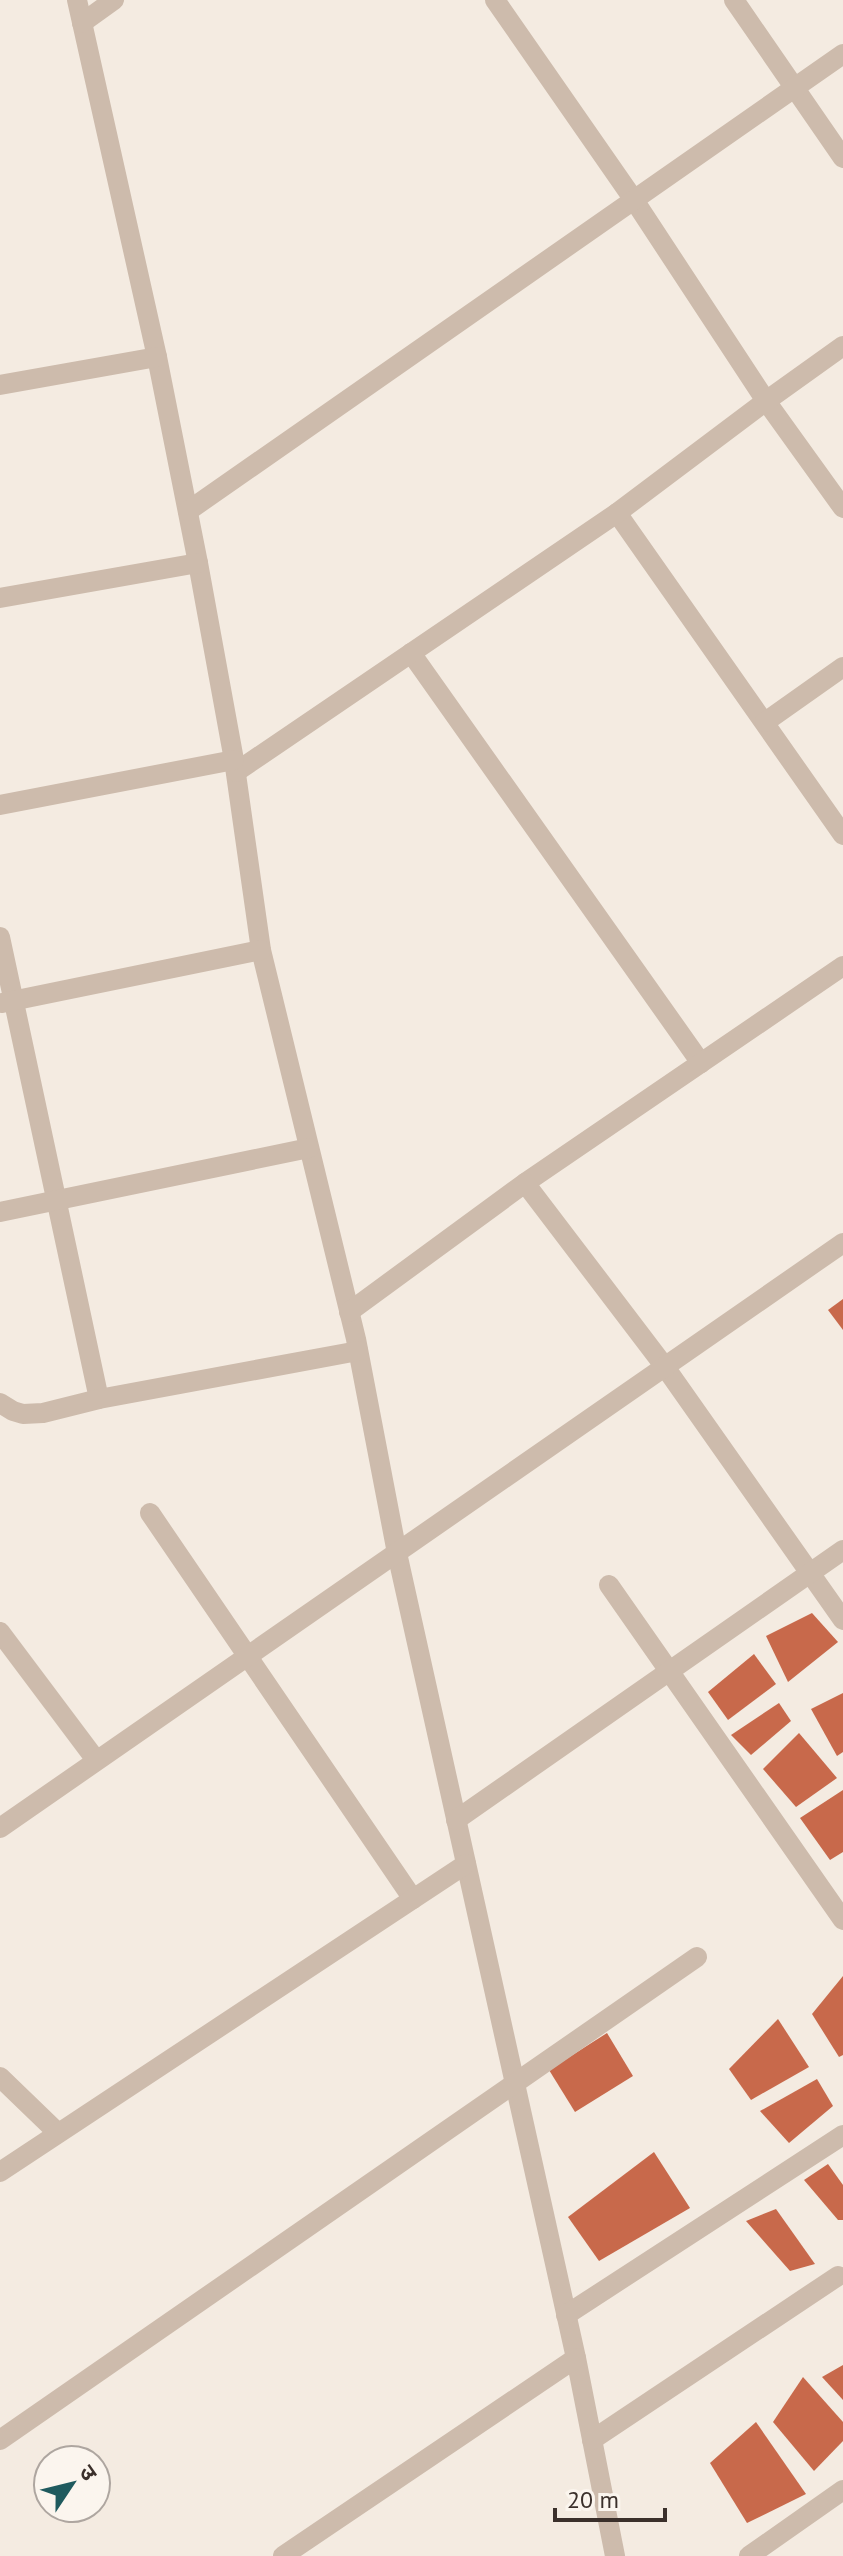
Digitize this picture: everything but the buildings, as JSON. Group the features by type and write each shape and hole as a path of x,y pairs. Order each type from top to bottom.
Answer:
{"street":[{"path":"77,0 188,511 235,766 261,950 358,1351 397,1553 576,2358 615,2556"},
{"path":"82,23 114,0"},
{"path":"495,0 634,200 766,401 843,508"},
{"path":"734,0 843,158"},
{"path":"188,511 843,54"},
{"path":"0,805 235,766 411,653 617,513 843,346"},
{"path":"0,385 157,357"},
{"path":"617,513 843,835"},
{"path":"0,598 198,563"},
{"path":"411,653 701,1063"},
{"path":"765,722 843,667"},
{"path":"0,937 7,1002 99,1399"},
{"path":"7,1002 261,950"},
{"path":"349,1312 525,1183 843,966"},
{"path":"0,1212 309,1148"},
{"path":"525,1183 665,1367 843,1620"},
{"path":"0,1828 843,1243"},
{"path":"0,1403 23,1414 43,1413 99,1399 358,1351"},
{"path":"150,1513 413,1899"},
{"path":"456,1820 843,1550"},
{"path":"609,1585 843,1920"},
{"path":"0,1632 96,1760"},
{"path":"0,2172 466,1864"},
{"path":"0,2440 697,1957"},
{"path":"0,2077 58,2133"},
{"path":"566,2315 843,2135"},
{"path":"592,2440 838,2276"},
{"path":"283,2556 576,2358"},
{"path":"749,2556 843,2490"}]}
